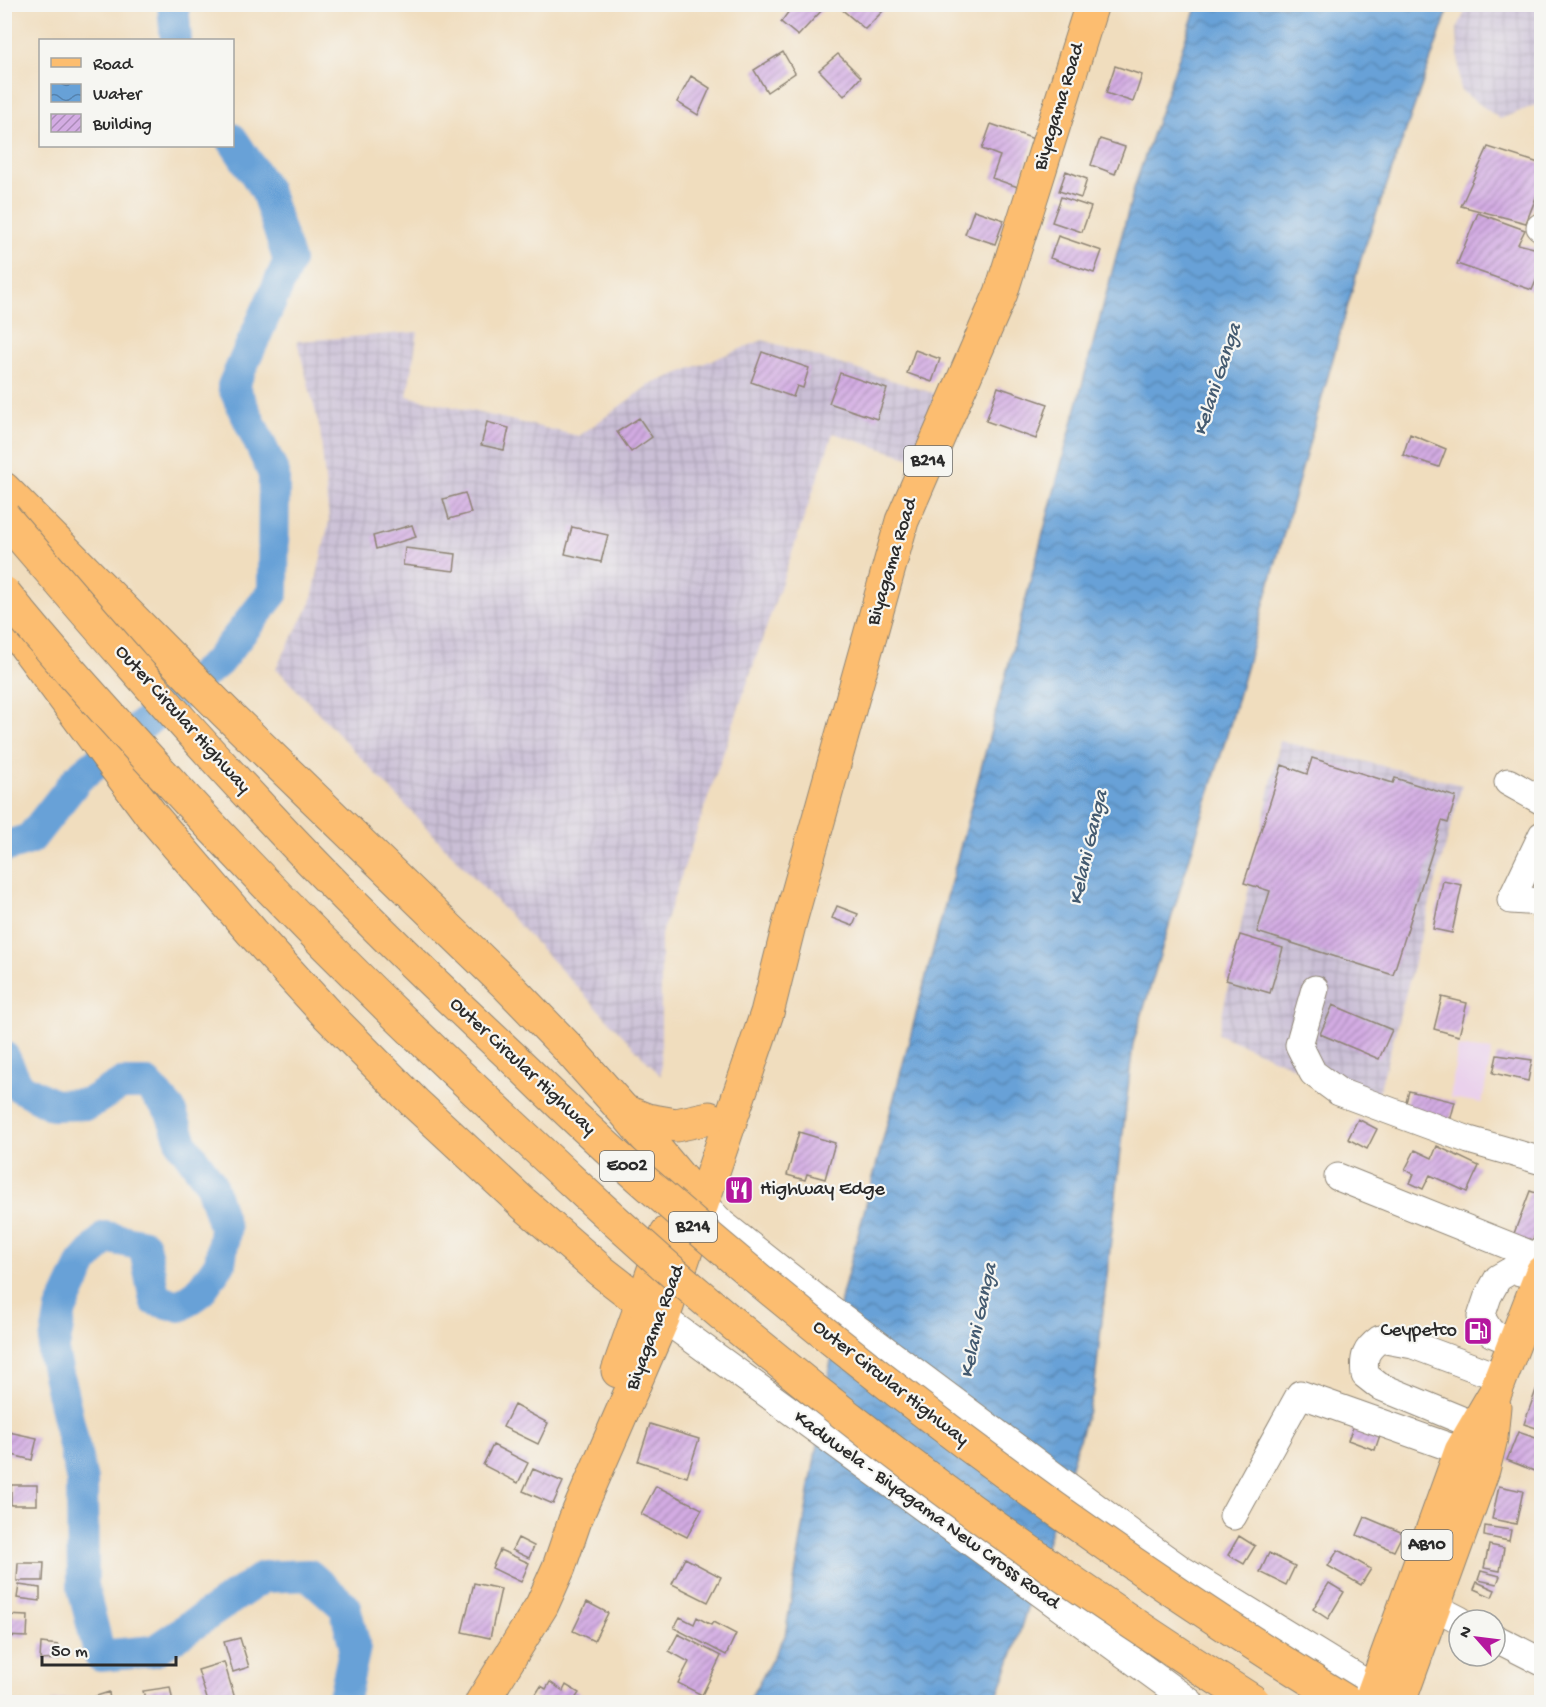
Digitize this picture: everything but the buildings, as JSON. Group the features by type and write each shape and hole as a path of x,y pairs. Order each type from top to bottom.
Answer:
{"main road":[{"name":"Biyagama Road","path":"482,1702 542,1605 559,1567 575,1520 607,1404 653,1311 693,1193 767,1013 789,925 902,521 1001,293 1092,4"},
{"path":"4,489 225,712 509,987 567,1047 693,1193"},
{"name":"Outer Circular Highway","path":"4,518 137,672 263,810 411,962 640,1178 811,1323 945,1429 1187,1601 1381,1700"},
{"name":"E002","path":"4,593 102,707 232,851 396,1015 566,1176 640,1242 782,1364 917,1470 1110,1609 1254,1702"},
{"path":"4,617 152,816 325,1012 415,1103 524,1204 601,1272 653,1311"},
{"name":"Biyagama Road","path":"693,1193 709,1118 748,1008 789,925"},
{"path":"624,1111 647,1120 676,1125 709,1118"},
{"name":"AB10","path":"1381,1700 1468,1439 1498,1385 1541,1270"},
{"name":"AB10","path":"1381,1700 1446,1613 1491,1438 1498,1385"}],"street":[{"path":"1508,782 1542,801"},
{"path":"1542,835 1510,900 1542,902"},
{"path":"1315,989 1299,1045 1313,1073 1339,1092 1469,1140 1542,1161"},
{"path":"1338,1177 1541,1270"},
{"path":"693,1193 722,1223 819,1300 1143,1542 1381,1700"},
{"name":"Kaduwela - Biyagama New Cross Road","path":"653,1311 1096,1636 1190,1702"},
{"path":"1468,1439 1379,1386 1365,1375 1363,1360 1370,1346 1380,1339 1413,1345 1498,1385"},
{"path":"1233,1516 1300,1394 1468,1439"},
{"path":"1507,1644 1542,1662"}],"shaded area":[{"path":"1468,5 1541,5 1541,103 1500,119 1460,90 1457,29"},
{"path":"418,332 407,396 579,436 649,385 763,340 939,395 917,460 833,433 661,935 661,1076 276,668 311,603 329,521 320,429 297,341"},
{"path":"1280,741 1462,785 1376,1103 1218,1034"},
{"path":"1458,1047 1492,1050 1482,1103 1450,1098"}],"water":[{"name":"Kelani Ganga","path":"1197,5 1450,5 1362,255 1230,725 1133,1044 1094,1391 1014,1650 995,1702 748,1702 785,1636 842,1295 1135,185"}],"waterway":[{"path":"173,4 176,39"},
{"path":"4,847 30,839 78,778 218,662 273,592 274,474 233,386 289,261 266,190 234,142"},
{"path":"4,1057 18,1086 53,1105 88,1104 121,1084 147,1084 170,1110 183,1145 210,1182 225,1230 220,1263 199,1293 180,1306 155,1300 144,1245 106,1237 83,1263 61,1310 53,1352 82,1481 83,1588 100,1656 154,1651 263,1577 309,1575 345,1607 355,1647 341,1702"}],"place":[{"name":"Highway Edge","path":"739,1190"},
{"name":"Ceypetco","path":"1478,1331"}]}
